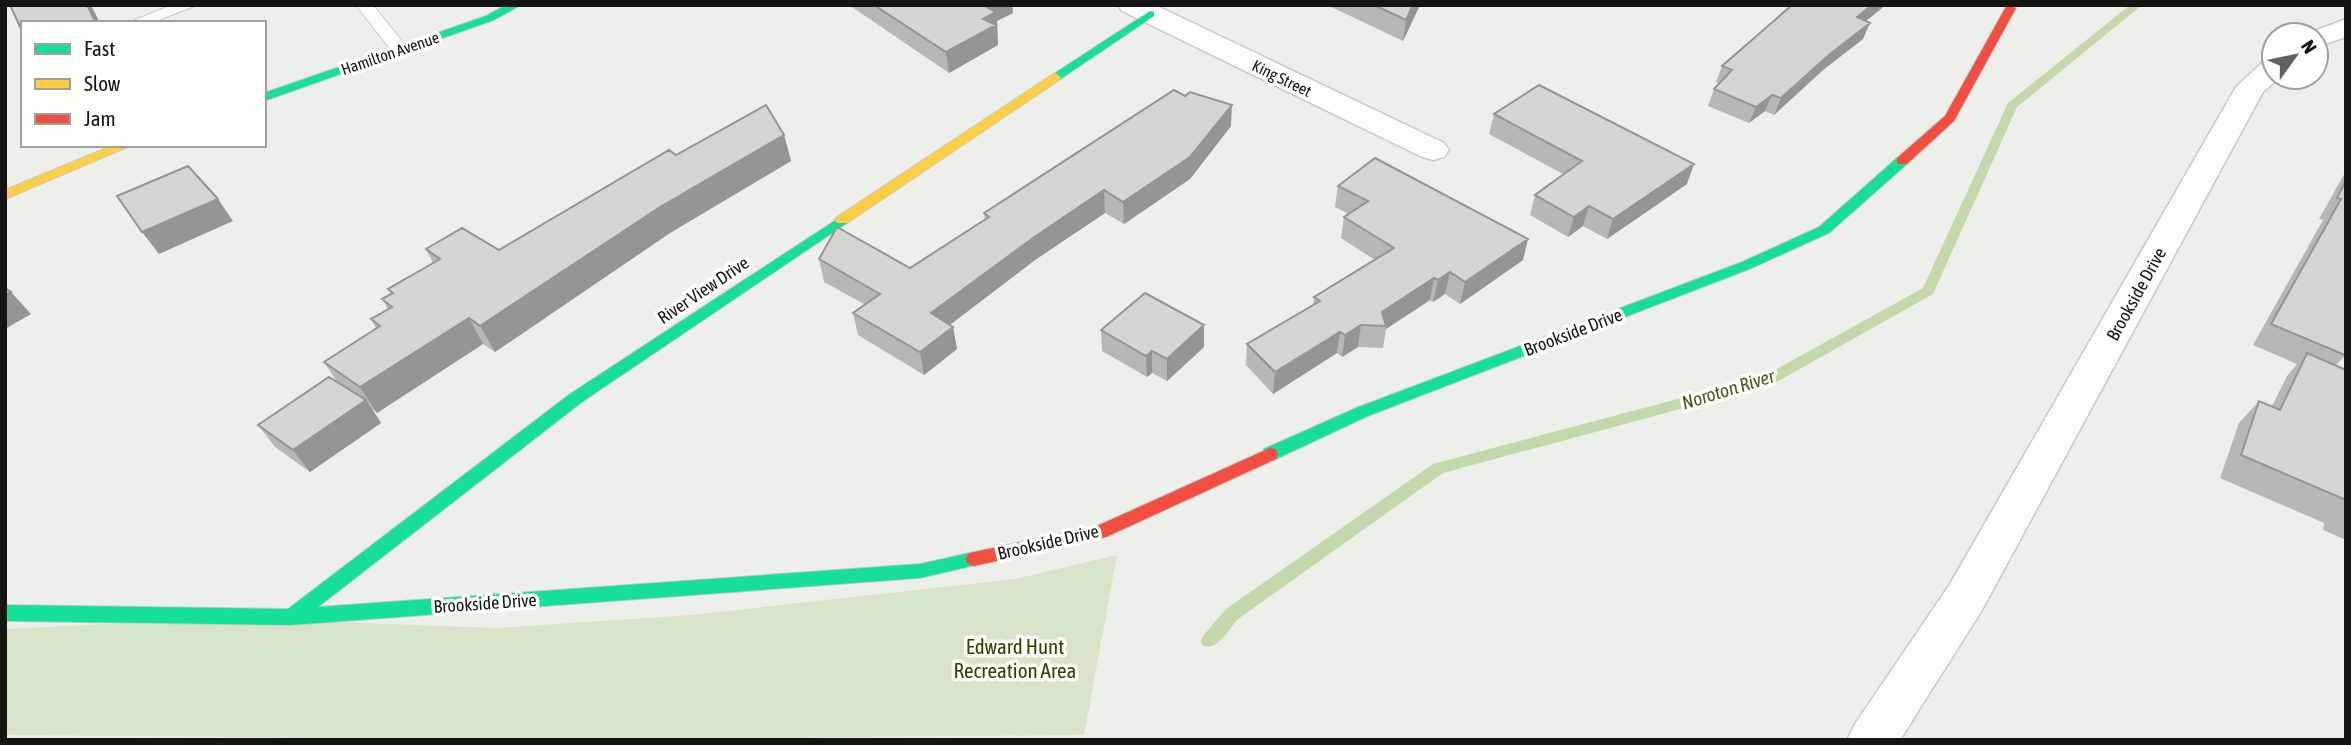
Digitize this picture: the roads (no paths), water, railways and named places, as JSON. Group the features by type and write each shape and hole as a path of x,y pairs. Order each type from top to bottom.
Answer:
{"street":[{"name":"Hamilton Avenue","path":"266,96 490,18 515,5"},
{"name":"Brookside Drive","path":"5,613 290,617 920,571 1100,531 1362,412 1747,265 1824,230 1950,118 2010,8"},
{"name":"River View Drive","path":"290,617 576,398 1141,10"},
{"name":"King Street","path":"1141,10 1433,150"},
{"name":"Brookside Drive","path":"1872,740 1966,597 2251,88 2260,80"},
{"path":"5,195 121,147"}],"lane":[{"path":"143,20 189,5"},
{"path":"364,5 400,50"}],"waterway":[{"name":"Noroton River","path":"1209,641 1232,614 1438,468 1768,380 1928,291 2012,105 2137,5"}],"park label":[{"name":"Edward Hunt Recreation Area","path":"1015,658"}]}
